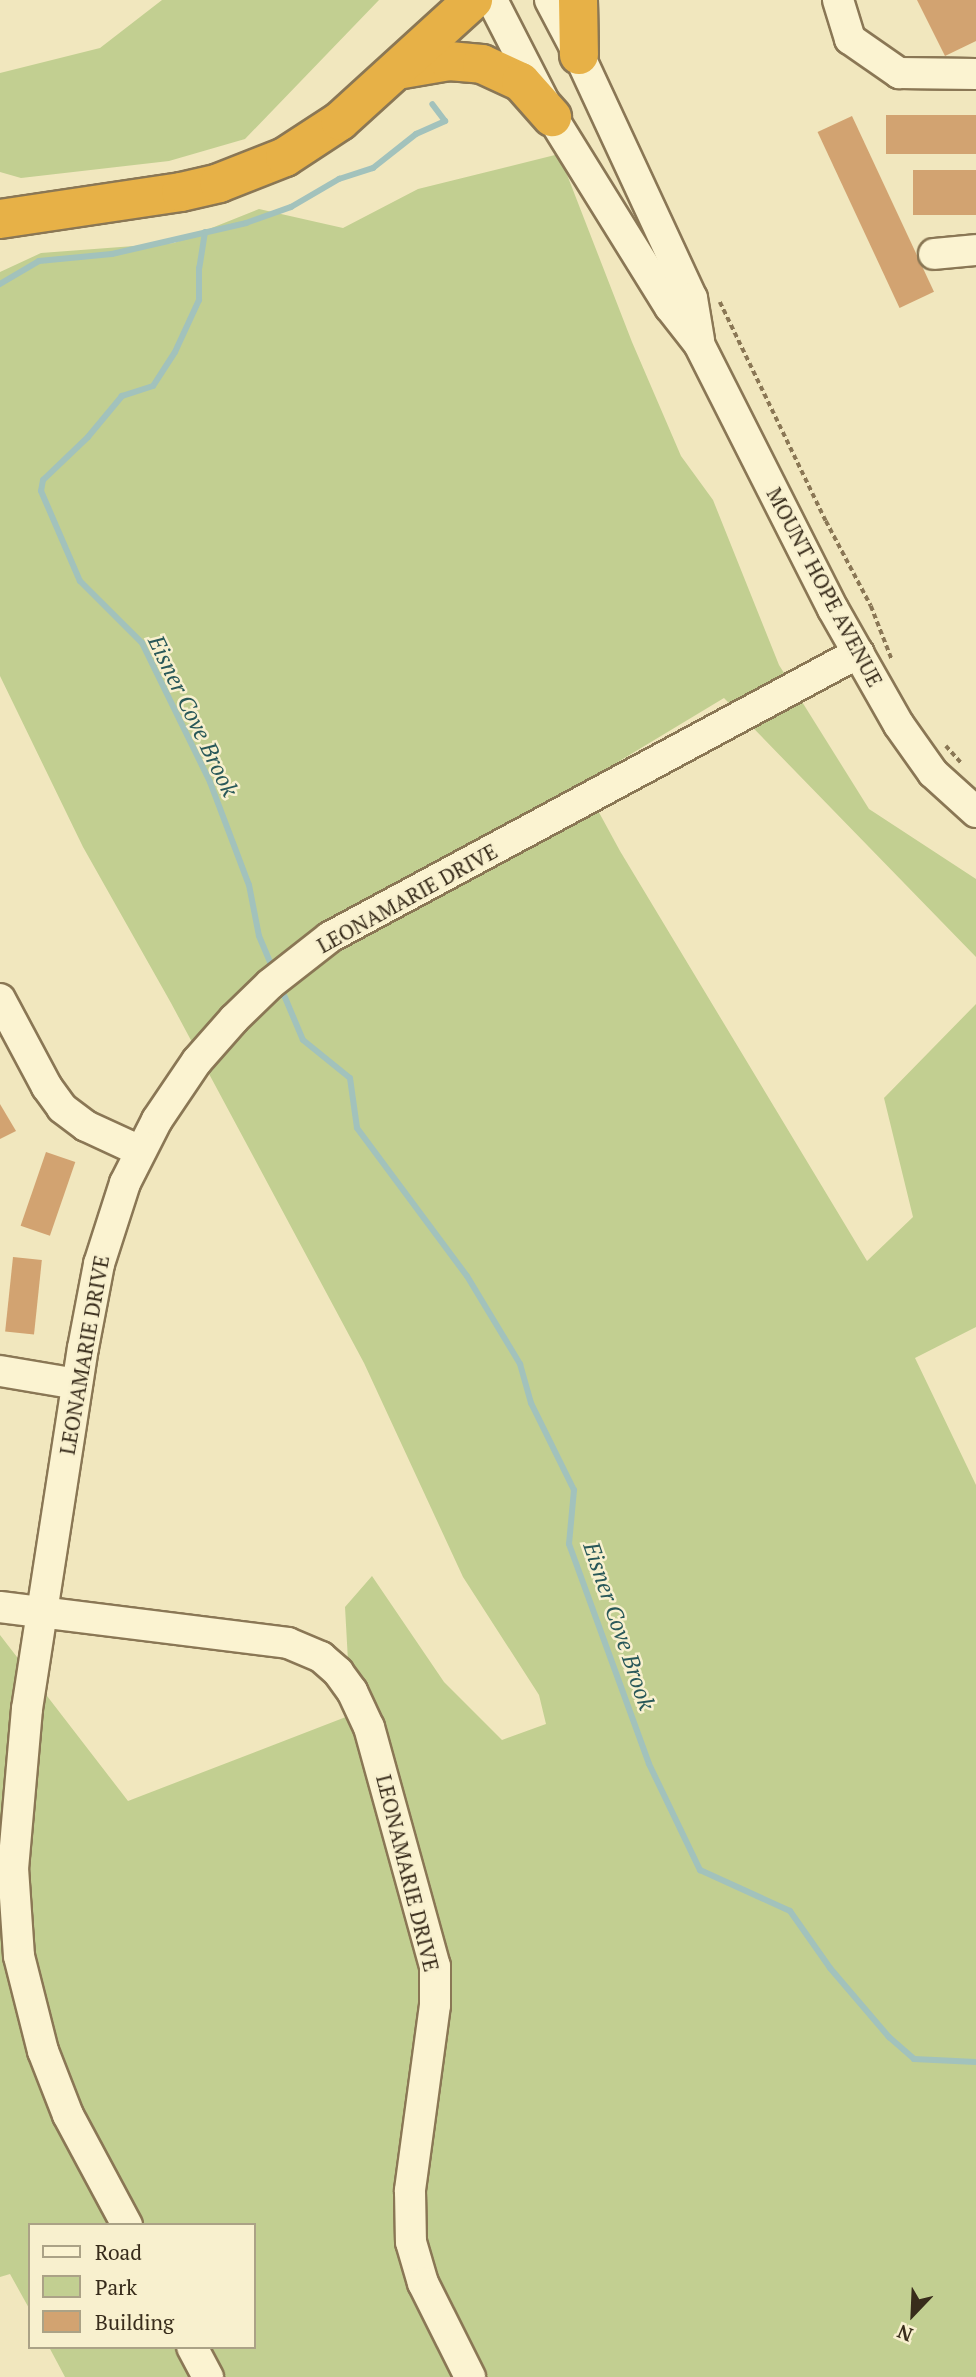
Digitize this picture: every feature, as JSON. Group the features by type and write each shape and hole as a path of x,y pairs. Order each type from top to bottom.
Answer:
{"highway":[{"path":"0,219 181,192 253,171 285,157 340,121 473,0"},
{"path":"578,0 579,55"},
{"path":"397,70 449,61 482,64 521,82 552,117"}],"street":[{"name":"MOUNT HOPE AVENUE","path":"492,0 552,117 670,307 699,344 858,653 899,725 933,773 976,812"},
{"name":"MOUNT HOPE AVENUE","path":"550,0 579,55 692,298 699,344"},
{"path":"838,0 850,39 899,72 976,74"},
{"path":"934,254 976,250"},
{"name":"LEONAMARIE DRIVE","path":"126,2223 59,2095 35,2027 19,1956 13,1869 17,1794 41,1613 77,1384 103,1246 122,1190 140,1151 183,1081 234,1018 270,984 330,937 858,653"},
{"path":"0,999 47,1087 62,1108 86,1126 140,1151"},
{"path":"0,1371 77,1384"},
{"path":"0,1607 41,1613"},
{"name":"LEONAMARIE DRIVE","path":"41,1613 288,1643 313,1652 330,1664 358,1701 369,1727 435,1966 435,2005 409,2198 411,2242 423,2283 470,2377"},
{"path":"193,2349 208,2377"}],"path":[{"path":"716,294 757,383 872,606 894,664"},
{"path":"946,745 963,764"}],"green space":[{"path":"162,0 379,0 245,139 169,161 21,178 0,172 0,73 100,48"},
{"path":"559,154 632,342 681,456 713,500 779,665 869,809 976,879 976,957 724,698 583,783 620,851 867,1261 913,1217 884,1098 976,1004 976,1327 915,1358 976,1485 976,2377 65,2377 50,2349 256,2349 256,2223 28,2223 28,2306 10,2274 0,2277 0,1635 128,1801 351,1715 345,1607 372,1576 444,1682 502,1740 546,1724 539,1695 463,1577 364,1363 171,1003 83,847 0,676 0,272 41,253 174,243 259,209 343,228 418,189"}],"building":[{"path":"917,0 976,0 976,41 945,56"},
{"path":"886,115 976,115 976,154 886,154"},
{"path":"852,116 934,292 900,308 818,132"},
{"path":"913,170 976,170 976,215 913,215"},
{"path":"0,1104 16,1131 0,1139"},
{"path":"46,1152 75,1162 50,1236 21,1226"},
{"path":"13,1257 42,1260 34,1335 5,1332"}],"waterway":[{"name":"Eisner Cove Brook","path":"0,284 39,261 112,254 246,223 291,207 339,179 373,168 416,134 445,121 432,104"},
{"name":"Eisner Cove Brook","path":"205,232 199,268 199,300 175,352 153,386 122,396 88,437 43,480 41,491 80,581 142,643 210,782 249,885 259,936 270,962"},
{"name":"Eisner Cove Brook","path":"281,988 303,1040 350,1078 357,1128 467,1276 520,1364 531,1403 574,1490 569,1544 649,1764 700,1870 790,1911 830,1968 889,2037 914,2059 976,2062"}]}
